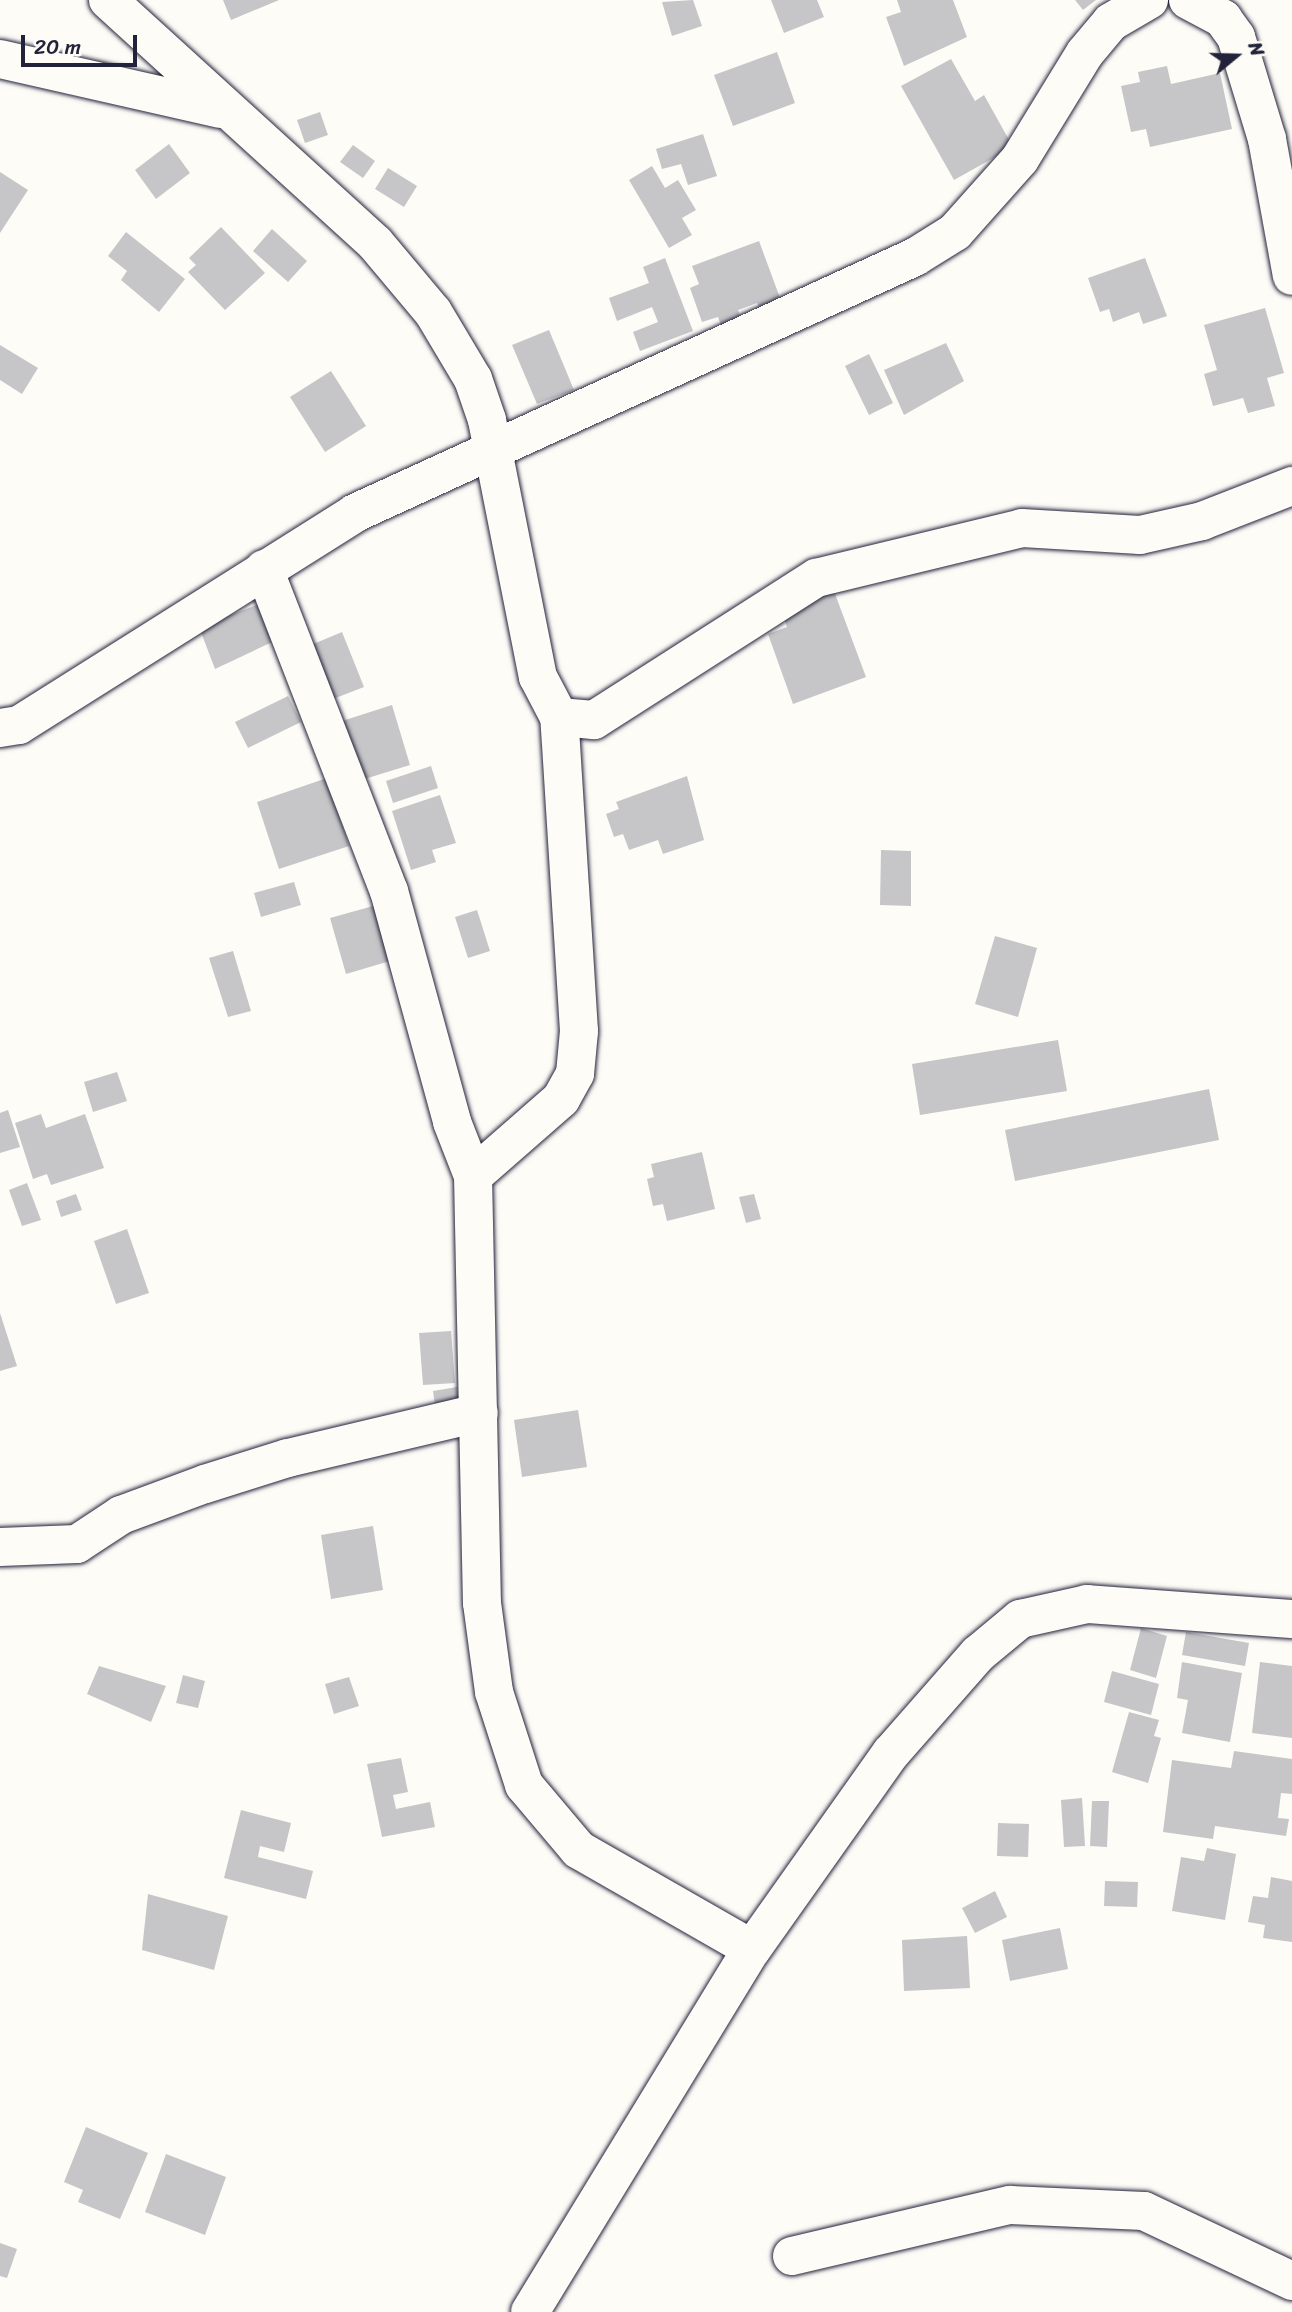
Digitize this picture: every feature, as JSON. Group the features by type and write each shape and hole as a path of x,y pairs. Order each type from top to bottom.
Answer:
{"street":[{"path":"108,0 222,109 410,279 473,379 496,452 538,677 559,717 579,1031 575,1074 561,1100 473,1177"},
{"path":"0,728 19,724 264,569 425,477 496,452 915,257 955,232 1020,159 1085,53 1111,22 1149,0"},
{"path":"1188,0 1223,19 1236,37 1267,139 1292,276"},
{"path":"0,59 222,109"},
{"path":"559,717 594,720 816,578 1022,528 1140,536 1202,521 1292,486"},
{"path":"264,569 389,891 452,1122 473,1177 482,1602 494,1692 524,1786 579,1850 752,1949"},
{"path":"0,1546 76,1544 121,1515 205,1484 288,1458 479,1413"},
{"path":"530,2312 752,1949 891,1754 978,1654 1020,1619 1087,1604 1292,1619"},
{"path":"792,2256 1010,2205 1144,2211 1292,2281"}],"building":[{"path":"223,0 279,0 231,20"},
{"path":"693,0 702,26 672,36 662,2"},
{"path":"771,0 817,0 824,17 784,33"},
{"path":"897,0 953,0 967,37 904,66 886,17 901,12"},
{"path":"1075,0 1096,0 1083,10"},
{"path":"777,52 795,103 733,126 714,75"},
{"path":"951,59 975,101 984,95 1013,147 954,180 901,86"},
{"path":"1167,66 1171,84 1220,73 1232,129 1150,147 1146,129 1131,132 1121,86 1140,82 1138,72"},
{"path":"320,112 328,135 305,143 297,120"},
{"path":"703,134 717,176 688,185 681,164 662,169 656,149"},
{"path":"169,144 190,173 156,199 135,170"},
{"path":"353,145 375,161 363,178 340,162"},
{"path":"652,166 665,188 678,180 696,210 682,218 692,235 669,248 629,180"},
{"path":"388,168 417,186 404,207 375,189"},
{"path":"0,172 28,190 0,233"},
{"path":"221,227 265,273 225,310 188,272 196,265 189,258"},
{"path":"272,229 307,261 288,282 253,251"},
{"path":"126,232 185,279 159,312 121,280 127,271 108,256"},
{"path":"759,241 783,306 761,314 757,303 738,310 742,321 722,328 718,317 702,322 690,288 699,284 692,266"},
{"path":"665,258 693,331 640,351 633,332 658,322 652,307 617,321 609,298 649,283 643,267"},
{"path":"1145,258 1167,316 1143,324 1139,312 1113,322 1109,309 1100,312 1088,278"},
{"path":"1265,308 1284,373 1267,378 1275,406 1248,413 1243,398 1213,406 1204,374 1217,370 1204,325"},
{"path":"549,330 574,390 537,404 512,345"},
{"path":"946,343 964,381 904,415 884,370"},
{"path":"0,345 38,368 22,394 0,380"},
{"path":"869,354 893,403 869,415 845,366"},
{"path":"331,371 366,426 325,452 290,397"},
{"path":"831,583 866,677 793,704 768,634 787,627 782,612"},
{"path":"272,599 285,636 215,669 199,627"},
{"path":"342,632 364,687 333,699 311,645"},
{"path":"288,696 301,722 248,748 235,722"},
{"path":"392,705 410,765 358,781 339,722"},
{"path":"431,766 438,788 393,803 386,781"},
{"path":"687,776 704,840 663,854 658,840 629,850 623,834 614,837 606,814 619,809 616,802"},
{"path":"327,778 349,846 279,869 257,802"},
{"path":"440,795 456,843 432,850 436,862 411,870 392,811"},
{"path":"881,850 911,851 911,906 880,905"},
{"path":"294,882 301,905 261,917 254,893"},
{"path":"384,903 400,958 346,974 330,918"},
{"path":"477,910 490,951 468,958 455,917"},
{"path":"995,936 1037,948 1018,1017 975,1004"},
{"path":"233,951 251,1011 228,1017 209,958"},
{"path":"1058,1040 1067,1091 920,1115 912,1064"},
{"path":"117,1072 127,1101 93,1112 84,1082"},
{"path":"1209,1089 1219,1140 1015,1181 1005,1130"},
{"path":"8,1110 20,1147 0,1153 0,1113"},
{"path":"41,1114 46,1128 85,1114 104,1168 51,1185 47,1174 33,1179 15,1123"},
{"path":"702,1152 715,1209 667,1221 663,1204 653,1206 647,1179 654,1177 651,1164"},
{"path":"27,1183 41,1220 22,1226 9,1190"},
{"path":"76,1194 82,1210 61,1217 56,1201"},
{"path":"754,1194 761,1219 746,1223 739,1197"},
{"path":"127,1229 149,1293 116,1304 94,1241"},
{"path":"0,1313 17,1366 0,1371"},
{"path":"451,1331 455,1383 423,1385 419,1333"},
{"path":"457,1387 459,1401 435,1405 433,1391"},
{"path":"578,1410 587,1467 522,1477 514,1420"},
{"path":"373,1526 383,1590 331,1599 321,1535"},
{"path":"1141,1628 1167,1636 1156,1678 1130,1670"},
{"path":"1186,1632 1249,1643 1245,1666 1182,1655"},
{"path":"1182,1662 1242,1673 1230,1742 1182,1733 1188,1700 1177,1698"},
{"path":"1260,1662 1292,1666 1292,1738 1252,1733"},
{"path":"99,1666 166,1686 151,1722 87,1694"},
{"path":"1112,1671 1159,1684 1151,1715 1104,1702"},
{"path":"183,1675 205,1681 198,1708 176,1703"},
{"path":"349,1677 359,1706 334,1714 325,1684"},
{"path":"1129,1712 1159,1720 1154,1736 1161,1738 1148,1783 1112,1772"},
{"path":"1234,1751 1292,1759 1292,1794 1281,1793 1278,1818 1289,1819 1286,1836 1215,1826 1213,1839 1163,1832 1172,1760 1231,1768"},
{"path":"401,1758 408,1792 393,1795 396,1809 430,1802 435,1827 382,1837 367,1764"},
{"path":"1082,1798 1085,1846 1064,1847 1061,1800"},
{"path":"1092,1801 1109,1801 1107,1847 1090,1846"},
{"path":"241,1810 291,1823 284,1852 260,1846 258,1857 313,1871 306,1899 224,1878"},
{"path":"998,1823 1029,1824 1028,1857 997,1856"},
{"path":"1207,1848 1236,1854 1225,1920 1172,1911 1181,1857 1204,1861"},
{"path":"1271,1877 1292,1881 1292,1942 1263,1938 1265,1925 1248,1922 1253,1896 1268,1898"},
{"path":"1105,1881 1138,1882 1137,1907 1104,1906"},
{"path":"995,1891 1007,1917 975,1933 962,1908"},
{"path":"148,1894 228,1916 214,1970 142,1950"},
{"path":"1060,1928 1068,1969 1010,1981 1002,1940"},
{"path":"967,1936 970,1988 904,1991 902,1940"},
{"path":"86,2127 148,2153 120,2219 78,2202 83,2190 64,2182"},
{"path":"166,2154 226,2177 205,2235 145,2212"},
{"path":"0,2243 17,2249 7,2278 0,2276"}]}
